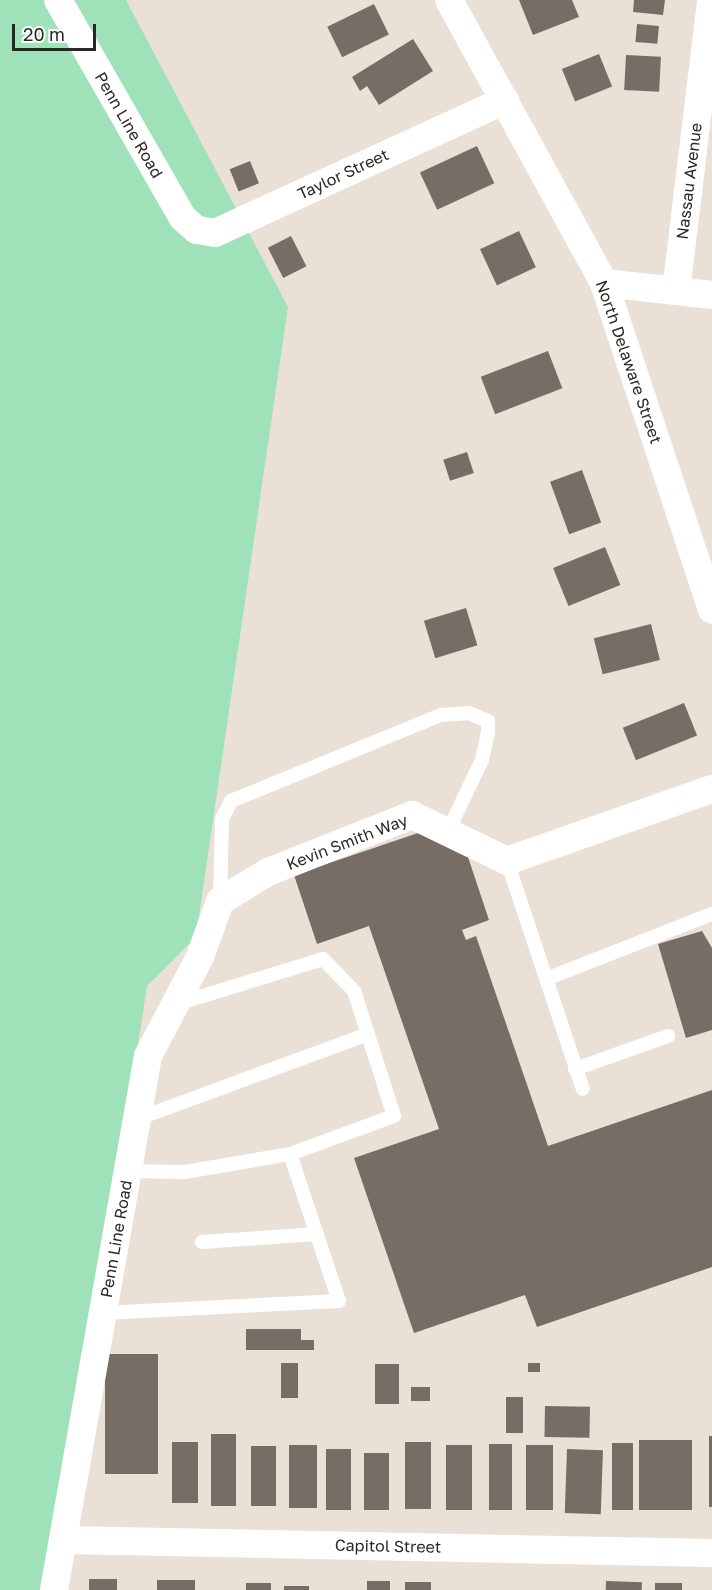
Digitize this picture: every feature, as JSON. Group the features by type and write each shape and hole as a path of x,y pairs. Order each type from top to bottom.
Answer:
{"street":[{"name":"Penn Line Road","path":"58,0 183,218"},
{"name":"North Delaware Street","path":"449,0 604,283 712,610"},
{"name":"Nassau Avenue","path":"676,291 711,0"},
{"name":"Taylor Street","path":"183,218 197,230 215,233 505,99"},
{"path":"604,283 712,296"},
{"path":"507,861 712,789"},
{"name":"Kevin Smith Way","path":"220,901 268,872 412,815 507,861"},
{"name":"Penn Line Road","path":"54,1590 148,1056 200,957 220,901"},
{"name":"Capitol Street","path":"64,1540 712,1553"}],"lane":[{"path":"220,901 222,819 231,801 441,715 469,713 488,721 488,732 482,760 447,833"},
{"path":"507,861 583,1089"},
{"path":"546,980 712,914"},
{"path":"128,1171 185,1172 290,1154 393,1116 354,991 323,959 176,1004"},
{"path":"137,1119 368,1034"},
{"path":"575,1069 668,1036"},
{"path":"104,1313 339,1301 290,1154"},
{"path":"202,1242 316,1234"}],"green space":[{"path":"0,0 126,0 288,307 196,937 147,986 55,1590 0,1590"}],"building":[{"path":"519,0 572,0 579,17 533,35"},
{"path":"634,0 665,0 663,15 633,12"},
{"path":"374,4 389,35 342,57 327,27"},
{"path":"637,24 659,26 657,44 635,42"},
{"path":"413,39 433,71 379,105 367,86 360,91 352,77"},
{"path":"599,54 612,86 575,101 562,69"},
{"path":"626,55 661,57 659,92 624,90"},
{"path":"477,146 494,183 437,210 420,173"},
{"path":"250,161 259,183 239,191 230,169"},
{"path":"519,231 536,267 497,285 480,249"},
{"path":"291,236 306,266 283,278 268,248"},
{"path":"548,351 562,388 495,414 481,377"},
{"path":"467,452 474,473 450,481 443,460"},
{"path":"582,470 601,523 569,534 550,482"},
{"path":"605,547 620,585 568,606 553,568"},
{"path":"466,608 477,645 435,658 424,621"},
{"path":"651,624 660,660 603,674 594,638"},
{"path":"684,703 697,735 636,760 623,728"},
{"path":"418,833 468,857 489,920 462,930 466,940 476,936 548,1146 712,1090 712,1267 537,1327 525,1295 414,1333 354,1158 439,1129 369,926 317,944 294,875"},
{"path":"702,931 712,948 712,1030 686,1038 658,944"},
{"path":"246,1329 301,1329 301,1340 314,1340 314,1350 246,1350"},
{"path":"105,1354 158,1354 158,1474 105,1474"},
{"path":"281,1363 298,1363 298,1398 281,1398"},
{"path":"528,1363 540,1363 540,1372 528,1372"},
{"path":"375,1364 399,1364 399,1404 375,1404"},
{"path":"411,1387 430,1387 430,1401 411,1401"},
{"path":"506,1397 523,1397 523,1433 506,1433"},
{"path":"545,1406 590,1407 589,1438 544,1437"},
{"path":"211,1434 236,1434 236,1506 211,1506"},
{"path":"709,1436 712,1436 712,1507 709,1507"},
{"path":"639,1440 692,1440 692,1510 639,1510"},
{"path":"172,1442 198,1442 198,1503 172,1503"},
{"path":"405,1442 431,1442 431,1509 405,1509"},
{"path":"612,1443 633,1443 633,1510 612,1510"},
{"path":"489,1444 512,1444 512,1510 489,1510"},
{"path":"289,1445 317,1445 317,1508 289,1508"},
{"path":"446,1445 472,1445 472,1510 446,1510"},
{"path":"526,1445 553,1445 553,1510 526,1510"},
{"path":"251,1446 276,1446 276,1506 251,1506"},
{"path":"326,1449 351,1449 351,1510 326,1510"},
{"path":"567,1449 603,1450 601,1514 565,1513"},
{"path":"364,1453 389,1453 389,1510 364,1510"},
{"path":"89,1579 117,1579 117,1590 89,1590"},
{"path":"157,1580 195,1580 195,1590 157,1590"},
{"path":"367,1581 390,1581 390,1590 367,1590"},
{"path":"606,1581 642,1582 642,1590 606,1590"},
{"path":"405,1582 431,1582 431,1590 405,1590"},
{"path":"246,1583 271,1583 271,1590 246,1590"},
{"path":"655,1583 682,1583 682,1590 655,1590"},
{"path":"284,1586 309,1586 309,1590 284,1590"}]}
